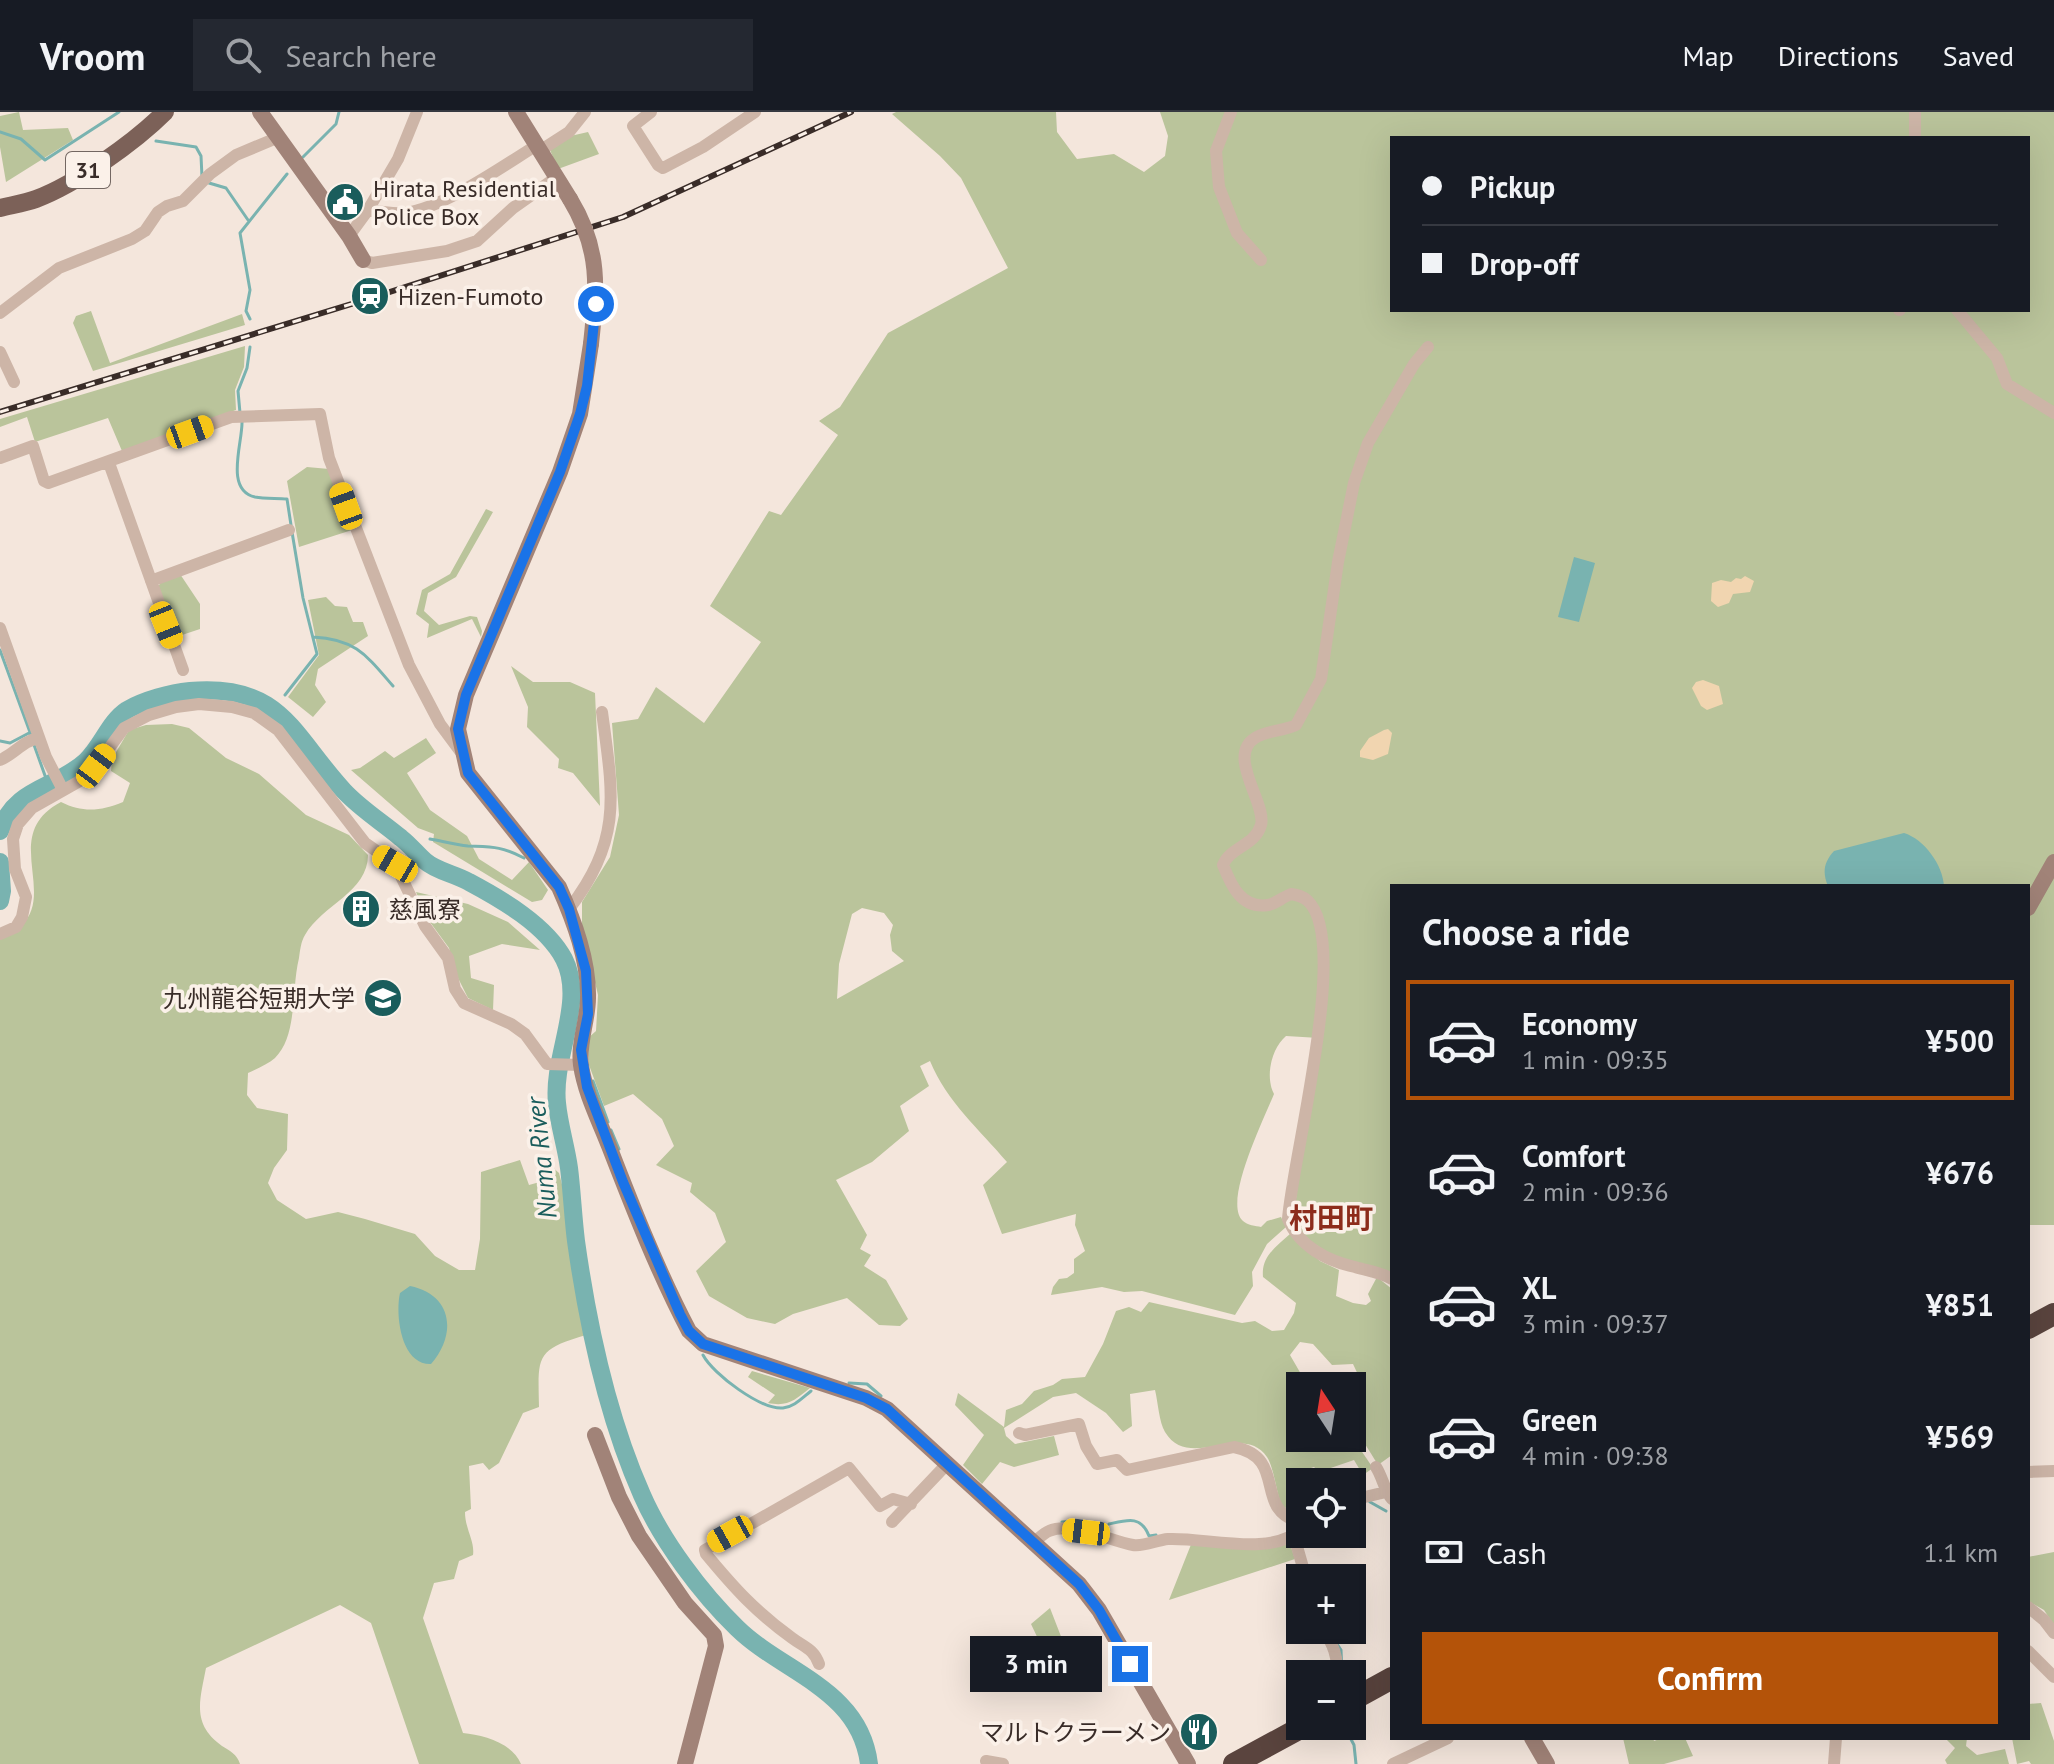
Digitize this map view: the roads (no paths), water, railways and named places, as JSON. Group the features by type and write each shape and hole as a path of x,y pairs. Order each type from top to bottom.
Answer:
{"highway":[{"path":"2030,1327 2054,1314"},
{"path":"1366,1692 1390,1679"},
{"path":"1234,1764 1286,1736"}],"main road":[{"name":"31","path":"0,208 36,199 63,187 113,154 165,112"}],"street":[{"path":"260,112 363,260 372,263 447,251 477,241 513,208 557,177"},
{"path":"349,236 398,159 417,112"},
{"path":"516,112 580,215 594,254 596,304 580,414 560,472 466,695 458,729 468,773 559,887 569,909 586,971 589,995 578,1065 623,1182 689,1331 703,1344 725,1353 866,1398 887,1409 1079,1584 1099,1610 1188,1764"},
{"path":"368,210 390,213 414,211 467,187 569,132 585,112"},
{"path":"651,112 633,126 663,168 703,147 755,112"},
{"path":"1231,112 1216,151 1219,187 1237,233 1261,260"},
{"path":"1915,112 1915,136"},
{"path":"0,313 59,268 145,231 158,212 183,201 210,174 236,155 279,137"},
{"path":"1959,312 1997,358 2007,384 2054,413"},
{"path":"1390,1278 1323,1256 1292,1228 1288,1219 1297,1153 1313,1081 1324,983 1317,913 1302,896 1291,894 1271,905 1244,900 1234,891 1223,865 1226,858 1254,837 1261,825 1262,817 1247,776 1245,761 1249,743 1255,738 1296,725 1321,679 1338,562 1354,483 1368,443 1414,364 1428,347"},
{"path":"0,352 14,382"},
{"path":"0,458 33,446 44,481 48,483 231,417 320,414 337,482 409,665 440,724 461,753"},
{"path":"109,463 183,670"},
{"path":"151,581 289,530"},
{"path":"0,628 34,739 63,790"},
{"path":"0,934 16,927 22,917 26,897 15,869 13,839 18,824 32,808 96,766 124,728 149,715 199,704 254,713 278,730 365,843 395,864 425,926 448,958 451,978 464,1003 511,1024 525,1034 547,1064 578,1065"},
{"path":"569,909 600,858 609,832 613,808 602,712"},
{"path":"0,760 34,739"},
{"path":"2030,904 2054,862"},
{"path":"1019,1433 1025,1435 1079,1424 1086,1446 1097,1464 1117,1460 1127,1470 1234,1447 1246,1449 1256,1454 1263,1463 1277,1508 1286,1516"},
{"path":"595,1435 619,1497 639,1536 685,1603 714,1635 716,1646 685,1764"},
{"path":"892,1522 947,1464"},
{"path":"1366,1498 1389,1495 1376,1467"},
{"path":"819,1664 810,1648 759,1615 705,1550 849,1468 880,1506 893,1499 911,1504"},
{"path":"2030,1472 2054,1471"},
{"path":"1034,1542 1049,1531 1064,1530 1108,1536 1136,1546 1170,1539 1251,1545 1286,1536"},
{"path":"2030,1612 2044,1620 2054,1633"},
{"path":"2030,1653 2054,1677"},
{"path":"1393,1764 1444,1740"},
{"path":"1533,1740 1547,1764"},
{"path":"1834,1764 1836,1740"},
{"path":"986,1761 1003,1764"}],"water":[{"path":"1574,557 1595,563 1579,622 1558,617"},
{"path":"1904,833 1919,841 1931,854 1944,884 1827,884 1825,867 1834,851"},
{"path":"410,1286 435,1298 446,1317 445,1340 431,1364 413,1356 402,1337 400,1293"}],"waterway":[{"path":"0,132 21,139 45,160 119,112"},
{"path":"303,157 336,124 339,112"},
{"path":"156,141 196,147 201,156 202,177"},
{"path":"250,319 246,311 250,290 240,233 287,174"},
{"path":"209,183 226,188 248,220"},
{"path":"240,413 238,391 247,368 250,347"},
{"path":"242,421 237,464 240,485 246,493 255,497 287,499 291,525"},
{"path":"285,695 317,654 303,598 292,532"},
{"path":"313,637 350,645 368,658 393,686"},
{"path":"0,650 31,735"},
{"name":"Numa River","path":"0,831 16,805 86,761 115,721 127,710 174,693 221,691 246,695 282,717 344,791 425,861 495,896 546,935 564,959 570,976 570,1011 559,1067 557,1103 569,1168 581,1273 600,1371 630,1465 660,1530 696,1583 723,1614 756,1644 835,1700 851,1717 863,1738 869,1764"},
{"path":"0,741 10,743 29,733"},
{"path":"33,742 48,784"},
{"path":"430,839 496,848 524,858"},
{"path":"0,862 0,901"},
{"path":"593,1081 608,1122"},
{"path":"611,1130 619,1149"},
{"path":"703,1355 717,1372 738,1389 774,1407 791,1406 811,1391"},
{"path":"849,1383 867,1384 881,1396"},
{"path":"1370,1502 1386,1511"},
{"path":"1062,1522 1097,1525"},
{"path":"1109,1524 1138,1522 1149,1536 1156,1535"},
{"path":"1337,1644 1341,1660"},
{"path":"1351,1740 1356,1764"}],"railway":[{"path":"0,412 623,217 851,112"}],"place":[{"name":"Hirata Residential Police Box","path":"345,202"},
{"name":"Hizen-Fumoto","path":"370,296"},
{"name":"慈風寮","path":"361,909"},
{"name":"九州龍谷短期大学","path":"383,998"},
{"name":"マルトクラーメン","path":"1199,1732"}],"district":[{"name":"村田町","path":"1331,1217"}]}
